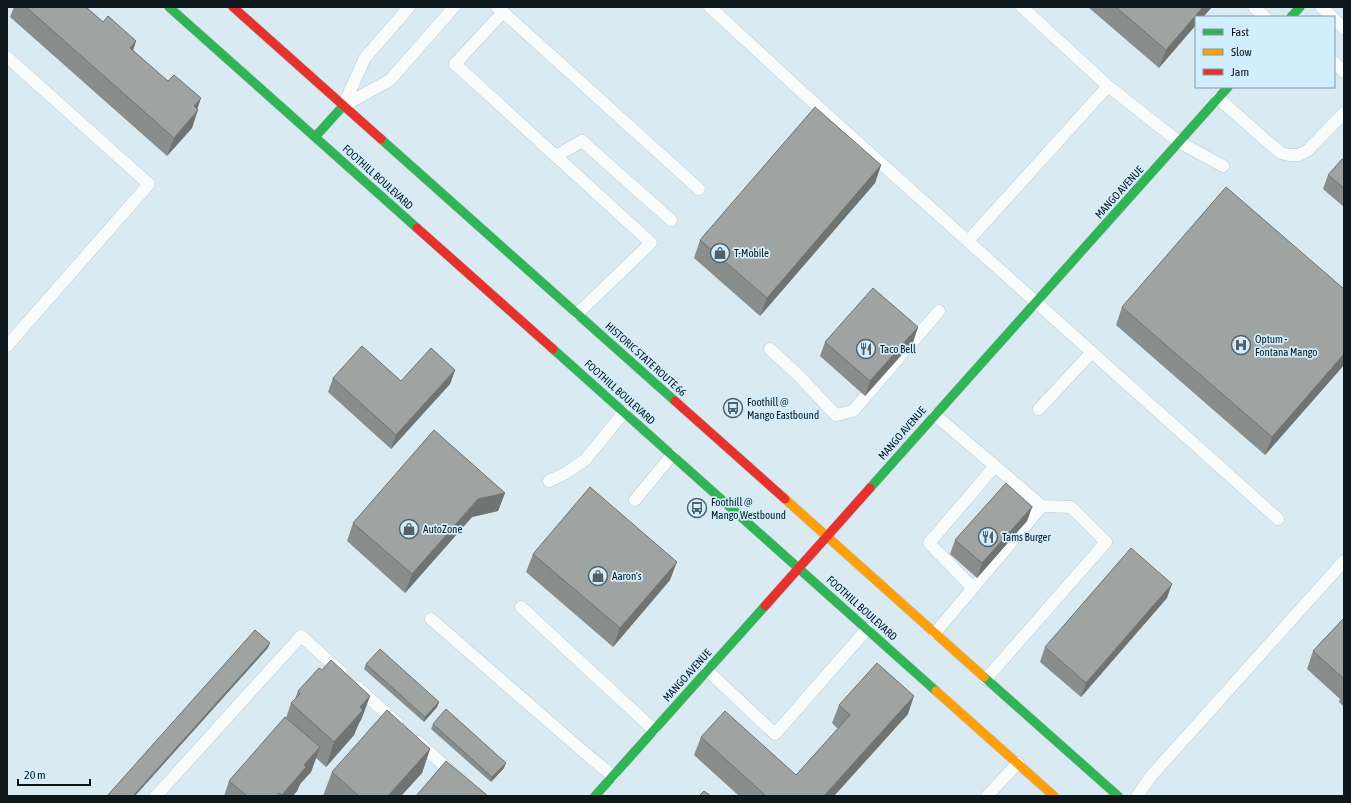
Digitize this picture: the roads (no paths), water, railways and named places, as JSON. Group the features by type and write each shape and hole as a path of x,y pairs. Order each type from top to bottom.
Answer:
{"main road":[{"name":"FOOTHILL BOULEVARD","path":"169,7 1054,796"},
{"path":"233,7 344,106 315,137"},
{"path":"1292,16 1300,7"},
{"name":"MANGO AVENUE","path":"595,796 1227,88"},
{"name":"HISTORIC STATE ROUTE 66","path":"344,106 827,537"},
{"path":"827,537 1118,796"}],"lane":[{"path":"344,106 365,58 409,7"},
{"path":"344,106 390,80 454,7"},
{"path":"710,7 826,114 1278,519"},
{"path":"1022,7 1108,86 1179,142 1223,166"},
{"path":"1254,7 1264,16"},
{"path":"1321,7 1331,16"},
{"path":"577,314 651,243 455,64 500,10 699,189"},
{"path":"1335,20 1344,28"},
{"path":"7,57 149,184 7,346"},
{"path":"1335,63 1344,72"},
{"path":"968,241 1108,86"},
{"path":"1218,98 1281,153 1289,155 1299,155 1308,150 1344,112"},
{"path":"556,156 582,141 671,220"},
{"path":"770,349 797,374 836,415 853,411 939,312"},
{"path":"1040,409 1092,352"},
{"path":"549,482 585,460 624,412"},
{"path":"935,414 1042,506"},
{"path":"635,500 672,455"},
{"path":"973,588 929,543 995,466"},
{"path":"935,633 973,588 1029,515 1042,506 1071,507 1106,542 986,678"},
{"path":"945,559 953,546"},
{"path":"1137,796 1152,775 1344,561"},
{"path":"521,607 654,730"},
{"path":"431,619 613,776"},
{"path":"707,670 775,734 867,629"},
{"path":"156,796 301,636 478,796"},
{"path":"987,796 1018,763"}],"place":[{"name":"T-Mobile","path":"720,253"},
{"name":"Optum - Fontana Mango","path":"1241,345"},
{"name":"Taco Bell","path":"866,349"},
{"name":"Foothill @ Mango Eastbound","path":"733,408"},
{"name":"Foothill @ Mango Westbound","path":"697,508"},
{"name":"AutoZone","path":"409,529"},
{"name":"Tams Burger","path":"988,537"},
{"name":"Aaron's","path":"598,576"}]}
